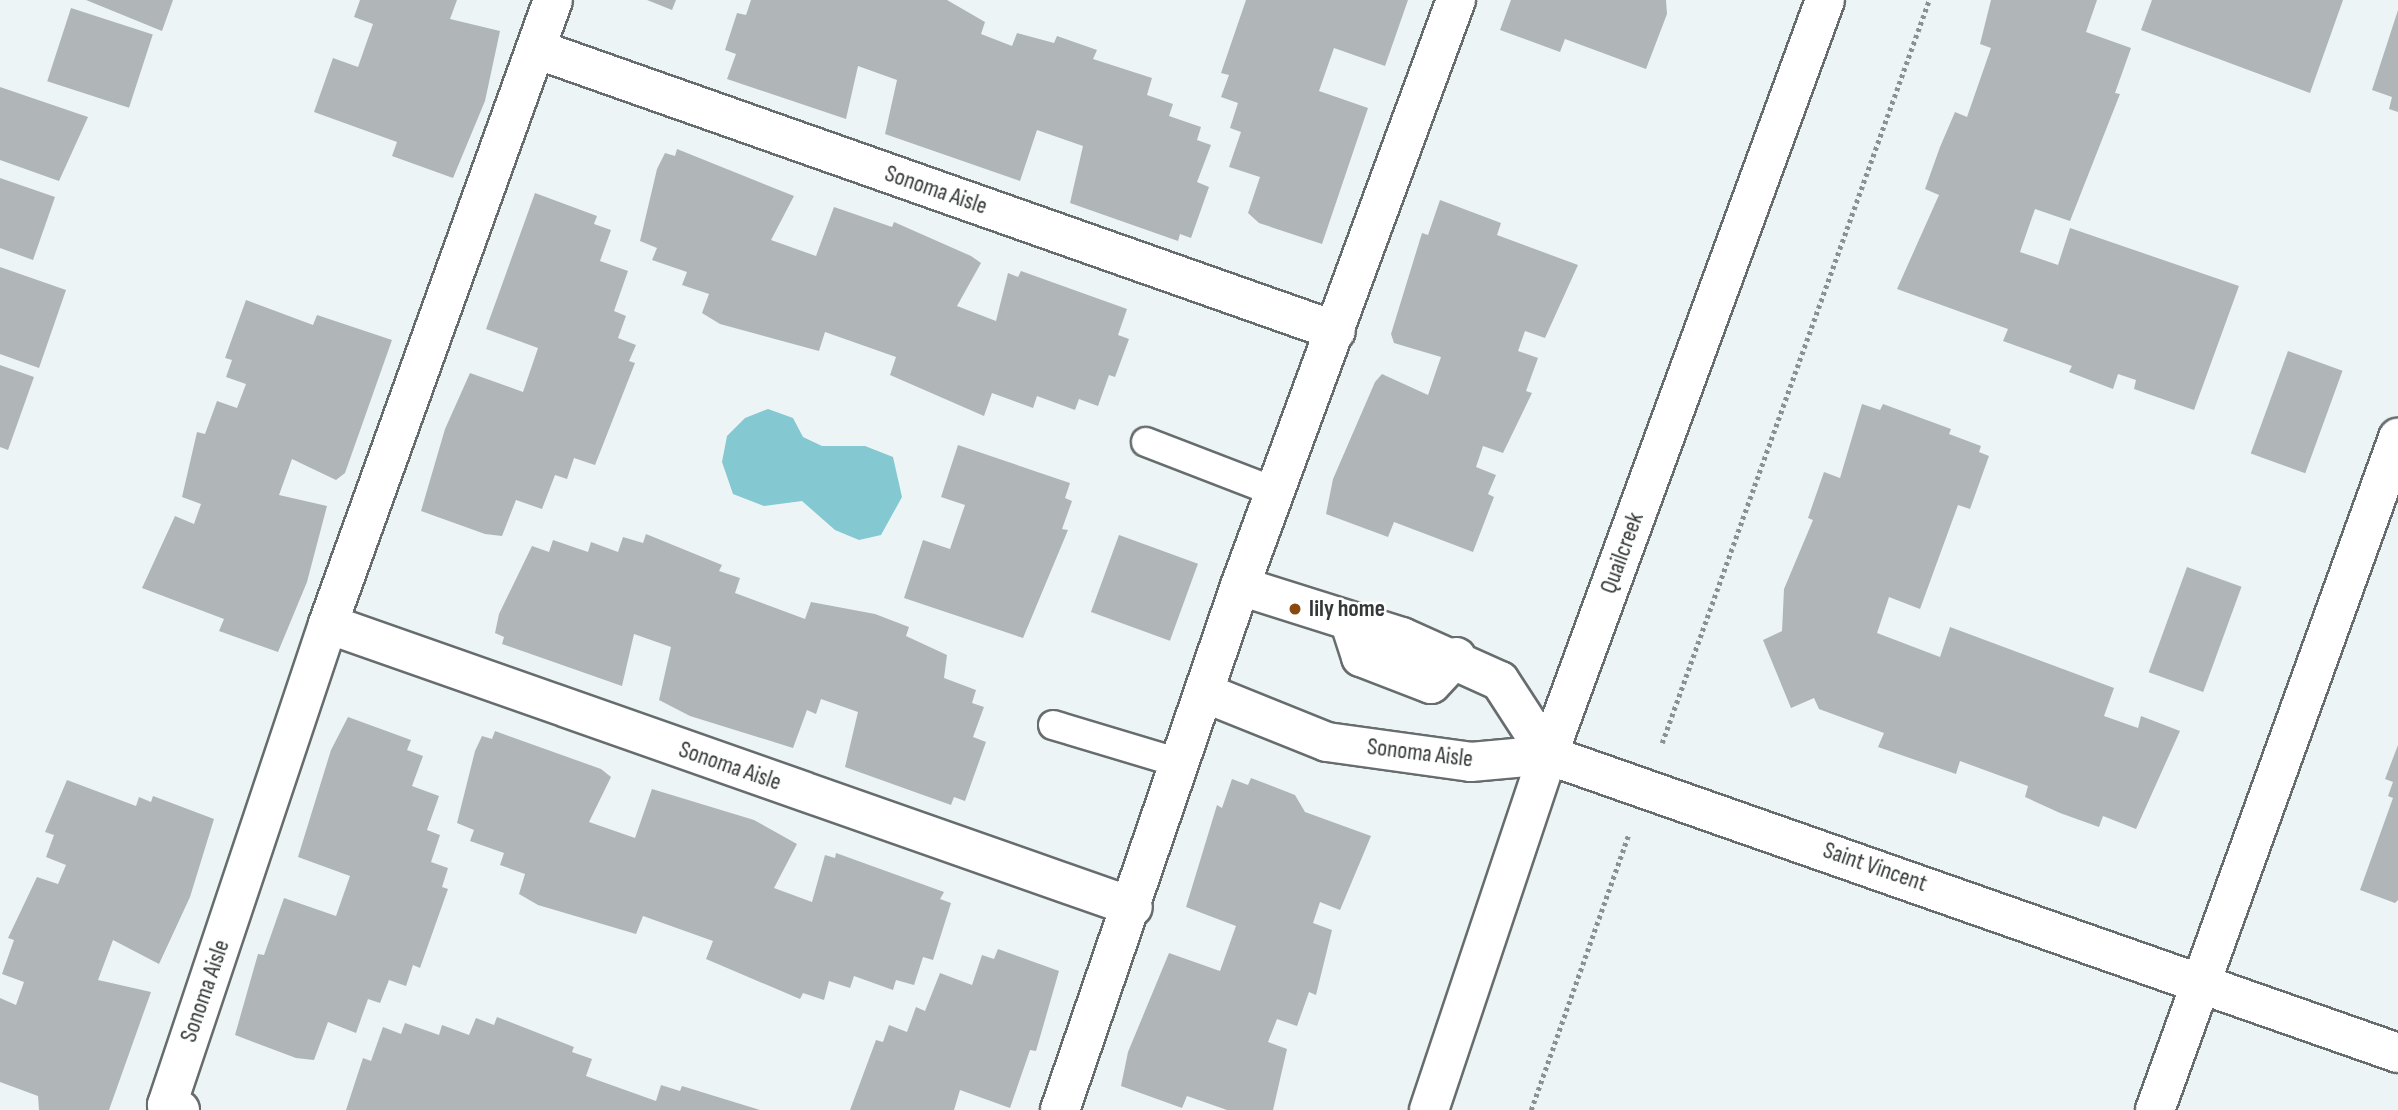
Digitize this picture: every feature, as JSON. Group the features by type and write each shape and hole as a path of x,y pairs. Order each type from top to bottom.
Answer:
{"street":[{"name":"Sonoma Aisle","path":"180,1110 167,1105 328,624 553,0"},
{"path":"1060,1110 1184,764 1240,586 1278,493 1456,0"},
{"name":"Quailcreek","path":"1429,1110 1548,755 1825,0"},
{"name":"Sonoma Aisle","path":"536,49 1336,331"},
{"path":"2155,1110 2398,438"},
{"path":"1240,586 1351,626 1456,657 1500,681 1548,755"},
{"name":"Sonoma Aisle","path":"328,624 1133,907"},
{"name":"Sonoma Aisle","path":"1205,693 1327,742 1471,762 1548,755"},
{"name":"Saint Vincent","path":"1548,755 1646,786 2398,1053"}],"lane":[{"path":"1146,442 1278,493"},
{"path":"1053,724 1184,764"}],"path":[{"path":"1531,1110 1929,0"}],"water":[{"path":"768,409 793,418 803,437 822,446 865,446 893,457 902,497 881,535 859,540 835,530 802,501 764,506 733,494 722,462 727,436 745,418"}],"building":[{"path":"86,0 173,0 162,31"},
{"path":"360,0 457,0 450,19 500,31 485,101 453,178 392,156 397,142 314,112 333,58 358,67 373,24 354,17"},
{"path":"647,0 676,0 672,10"},
{"path":"751,0 947,0 985,22 981,34 1012,46 1017,33 1054,43 1057,36 1097,50 1093,59 1152,78 1147,95 1173,104 1169,116 1201,127 1197,140 1211,145 1197,182 1209,187 1191,238 1180,234 1178,241 1070,203 1083,146 1037,130 1020,181 885,134 897,80 858,66 846,119 727,79 736,54 725,50 737,13 746,15"},
{"path":"1246,0 1408,0 1385,66 1334,48 1319,91 1368,108 1322,244 1259,223 1248,213 1260,177 1229,167 1241,132 1230,128 1238,103 1221,97 1229,75 1221,73"},
{"path":"1511,0 1666,0 1667,14 1646,69 1565,39 1560,52 1500,30"},
{"path":"1991,0 2097,0 2086,32 2131,48 2115,93 2120,94 2070,221 2035,209 2020,252 2058,265 2070,228 2239,286 2194,410 2134,389 2136,380 2118,374 2113,389 2069,372 2072,366 2003,341 2008,329 1897,289 1939,195 1925,189 1940,147 1955,112 1967,117 1991,48 1980,44"},
{"path":"2152,0 2343,0 2310,93 2141,30"},
{"path":"71,8 153,35 129,108 47,81"},
{"path":"2398,10 2398,112 2389,109 2392,97 2372,90"},
{"path":"0,87 88,117 59,181 0,160"},
{"path":"677,149 794,196 771,240 816,256 834,207 892,227 894,222 971,256 981,263 957,306 996,321 1008,273 1018,277 1021,271 1127,309 1118,335 1129,339 1115,377 1109,375 1098,406 1079,399 1075,410 1037,396 1033,408 992,393 984,416 890,375 896,357 825,332 819,351 720,324 702,313 709,294 682,285 687,272 652,260 657,248 640,241 657,169 665,153 675,156"},
{"path":"0,178 55,197 33,260 0,248"},
{"path":"535,193 597,216 594,224 611,230 600,261 628,271 614,311 626,316 618,338 636,345 629,361 635,363 595,465 574,458 567,479 555,475 542,509 516,500 502,536 485,534 421,511 445,429 470,373 523,392 538,348 486,329"},
{"path":"1440,200 1501,223 1497,235 1578,265 1545,338 1525,331 1518,351 1538,358 1526,391 1532,393 1503,453 1483,446 1476,467 1496,475 1488,494 1494,497 1473,552 1394,522 1388,537 1326,514 1333,479 1375,382 1382,374 1428,395 1441,357 1394,343 1391,334 1422,233 1428,235"},
{"path":"0,267 66,290 39,368 0,354"},
{"path":"246,300 313,325 317,315 392,340 345,473 336,480 292,459 279,495 327,506 307,582 278,652 219,631 224,619 142,588 175,516 194,524 201,504 182,497 197,432 205,434 217,401 237,408 246,384 226,377 232,360 225,358"},
{"path":"2288,351 2343,371 2305,473 2251,453"},
{"path":"0,365 34,377 8,450 0,447"},
{"path":"1862,404 1880,410 1883,404 1951,429 1949,434 1981,446 1979,452 1989,456 1970,509 1958,505 1920,609 1889,597 1877,633 1940,657 1950,627 2114,688 2104,716 2138,728 2141,716 2180,731 2136,829 2103,816 2099,827 2060,813 2025,797 2028,786 1960,761 1956,774 1878,747 1884,733 1819,709 1814,698 1791,708 1763,640 1782,631 1784,589 1813,520 1808,518 1824,472 1840,478"},
{"path":"958,445 1070,483 1065,498 1072,501 1062,529 1068,530 1023,638 904,598 923,540 950,549 965,505 941,497"},
{"path":"646,534 722,565 719,571 740,578 735,593 805,619 811,602 875,614 909,627 906,636 947,655 944,678 976,690 972,703 984,707 973,737 986,742 965,801 954,797 951,805 845,767 858,712 821,699 816,714 807,710 793,748 690,716 659,700 671,647 634,634 622,686 502,644 504,637 495,633 499,614 532,546 549,552 553,540 588,552 591,542 618,552 623,537 643,543"},
{"path":"1119,535 1198,564 1170,641 1091,612"},
{"path":"2187,567 2242,587 2203,692 2149,672"},
{"path":"348,717 411,740 407,750 423,756 412,786 439,796 427,830 440,835 431,862 448,868 442,887 448,889 420,968 413,965 406,986 389,980 380,1003 368,999 356,1033 328,1022 314,1060 296,1058 235,1035 258,954 264,955 284,898 336,916 350,876 298,857 331,750"},
{"path":"495,731 601,769 611,777 589,822 635,838 652,789 754,820 797,844 774,888 812,902 825,855 835,858 836,853 944,892 940,899 951,903 933,960 923,957 914,985 896,980 893,990 854,976 850,988 829,981 824,1000 803,993 800,999 706,959 713,941 643,916 636,934 538,905 519,894 525,874 500,865 504,853 470,841 474,830 457,823 475,751 482,736 492,739"},
{"path":"2398,745 2398,900 2395,903 2360,890 2393,798 2388,796 2393,782 2385,779"},
{"path":"1251,778 1295,795 1305,812 1371,836 1340,910 1320,902 1313,923 1332,930 1316,995 1309,992 1297,1026 1277,1019 1268,1042 1287,1049 1273,1110 1227,1110 1187,1096 1182,1108 1121,1086 1128,1052 1169,953 1220,971 1236,926 1186,907 1217,805 1222,808 1232,779 1248,785"},
{"path":"67,780 136,806 139,797 151,802 153,796 214,819 190,897 159,964 113,940 98,980 151,992 109,1110 39,1110 38,1096 0,1082 0,998 16,1005 24,982 2,974 14,940 8,938 37,877 58,884 66,865 46,857 54,835 45,832"},
{"path":"998,949 1059,971 1036,1051 1030,1050 1010,1108 960,1090 954,1110 850,1110 876,1040 883,1042 889,1025 907,1032 916,1007 925,1011 940,973 972,985 982,955 994,959"},
{"path":"497,1017 574,1047 572,1052 592,1059 586,1076 656,1101 661,1085 680,1091 682,1086 760,1110 346,1110 363,1058 371,1061 383,1027 401,1034 405,1023 439,1035 442,1025 469,1035 476,1018 494,1025"}],"place":[{"name":"lily home","path":"1295,609"}]}
